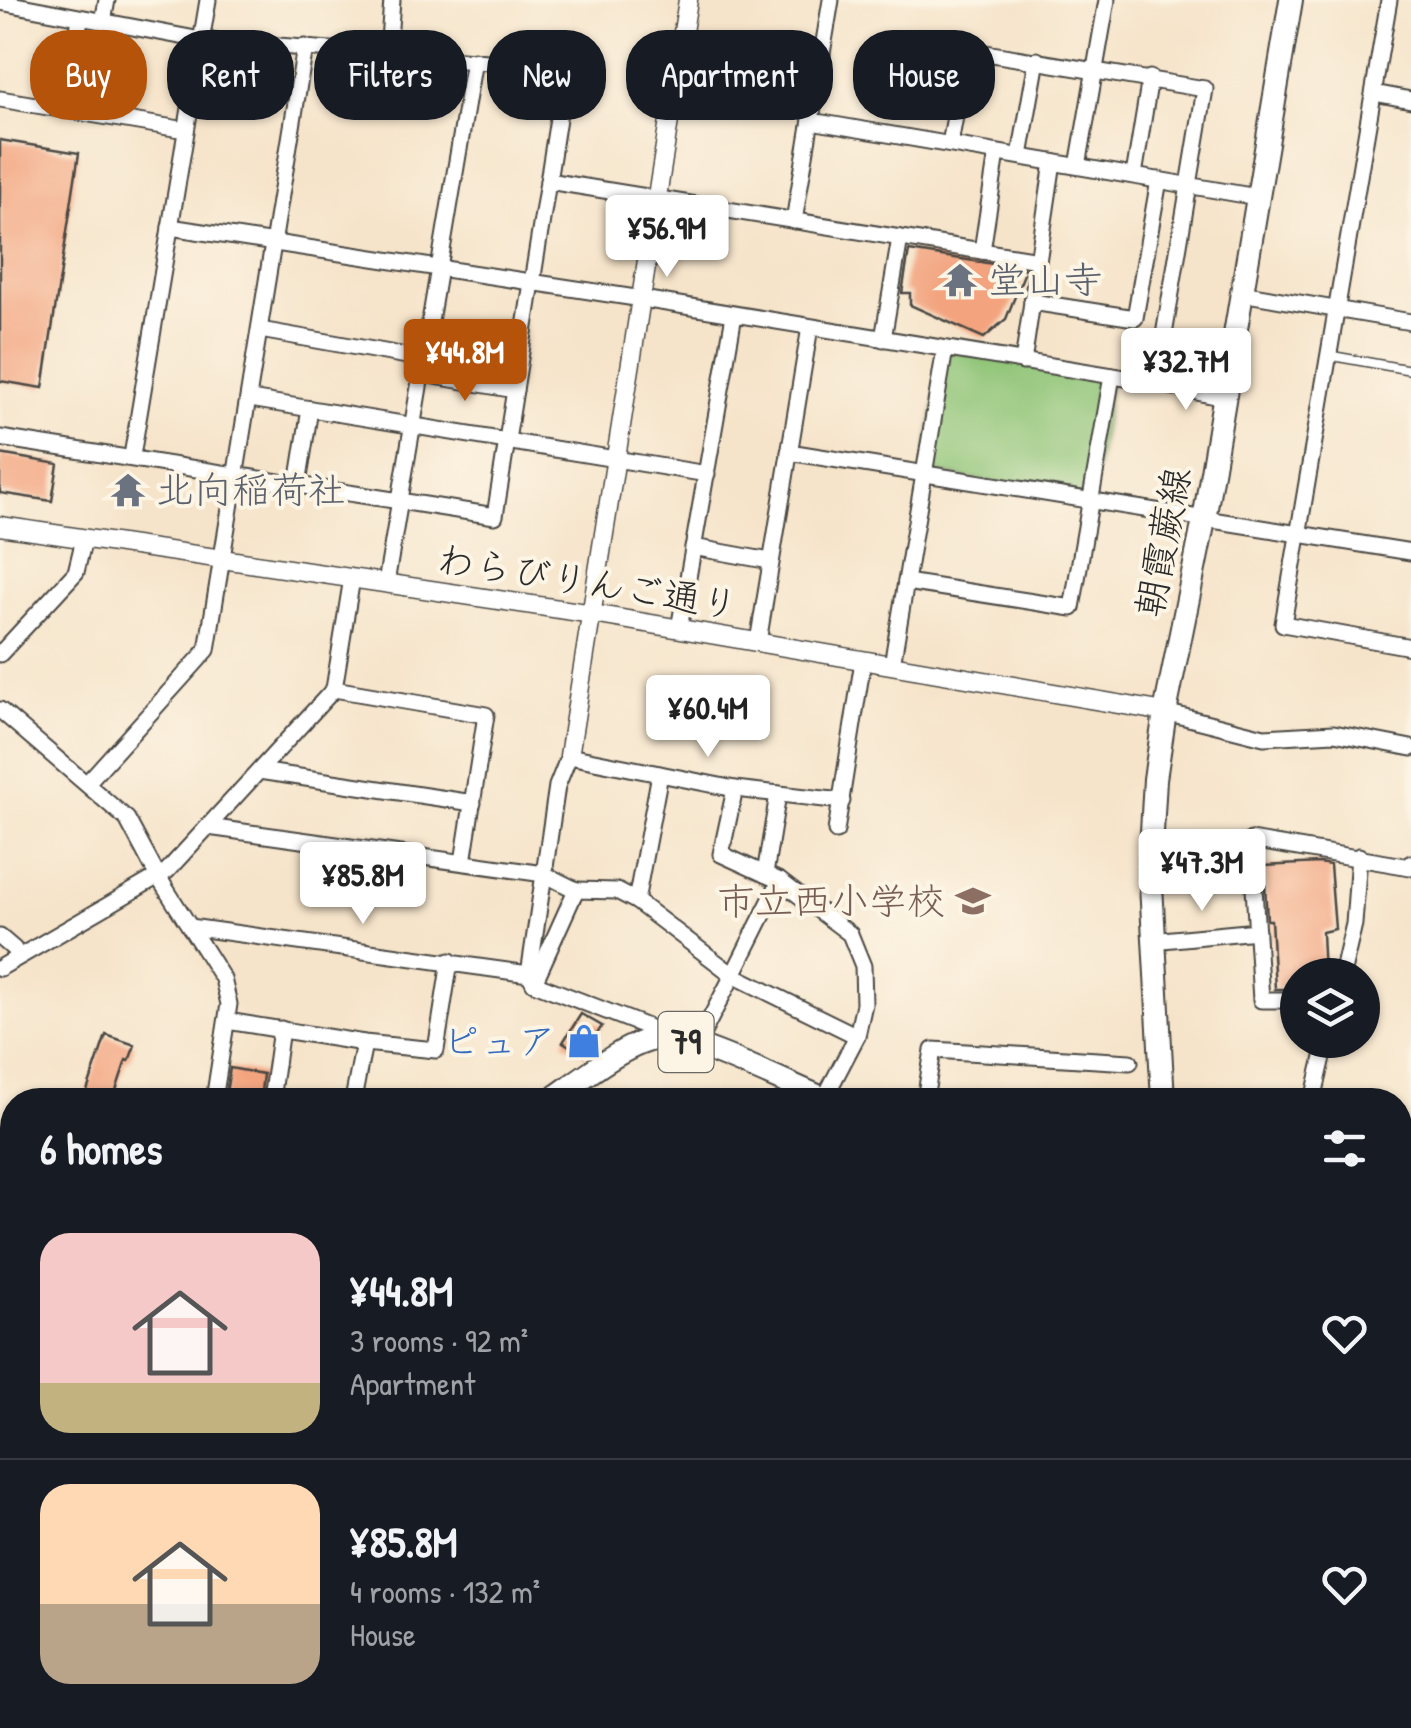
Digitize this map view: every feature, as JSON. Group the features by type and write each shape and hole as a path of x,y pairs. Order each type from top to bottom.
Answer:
{"main road":[{"name":"朝霞蕨線","path":"1162,1088 1150,866 1155,780 1204,520 1292,0"},
{"name":"79","path":"569,1088 629,1049 661,1037 686,1042 799,1088"}],"street":[{"path":"103,22 107,0"},
{"path":"203,30 208,0"},
{"path":"380,0 392,0 390,30"},
{"path":"532,979 557,786 570,756 688,0"},
{"path":"794,221 831,0"},
{"path":"1078,166 1107,0"},
{"path":"1389,0 1282,624 1411,647"},
{"path":"0,2 47,5 80,18 167,34"},
{"path":"78,30 80,18"},
{"path":"294,47 314,49"},
{"path":"87,783 207,650 305,48"},
{"path":"950,144 967,50 1205,88 1156,384"},
{"path":"0,438 495,516 566,68 467,60"},
{"path":"386,583 474,60"},
{"path":"1020,156 1037,60"},
{"path":"1134,176 1150,78"},
{"path":"1374,93 1411,100"},
{"path":"0,99 30,104"},
{"path":"126,120 186,130"},
{"path":"132,456 188,120"},
{"path":"812,121 1257,197"},
{"path":"982,251 997,152"},
{"path":"1023,362 1053,162"},
{"path":"1032,302 1135,318 1160,180"},
{"path":"548,181 1038,260"},
{"path":"170,227 642,299 1224,398"},
{"path":"882,339 900,238"},
{"path":"1241,293 1411,322"},
{"path":"679,629 734,314"},
{"path":"758,642 810,327"},
{"path":"260,330 515,390"},
{"path":"892,666 945,349"},
{"path":"906,582 1072,608 1112,376"},
{"path":"250,399 707,474"},
{"path":"298,484 310,409"},
{"path":"789,452 1411,552"},
{"name":"わらびりんご通り","path":"0,526 593,614 1165,712"},
{"path":"0,654 76,572 84,538"},
{"path":"692,547 770,562"},
{"path":"0,968 167,872 334,689 352,578"},
{"path":"836,831 864,661"},
{"path":"334,689 486,716 464,862"},
{"path":"0,710 128,819 157,875 223,979 229,1004 216,1088"},
{"path":"1165,712 1264,737 1334,733 1411,748"},
{"path":"570,756 735,789 842,800"},
{"path":"259,771 473,802"},
{"path":"636,900 660,774"},
{"path":"735,789 721,854 772,878 850,934 863,966 864,1004 857,1036 831,1088"},
{"path":"190,927 450,961 532,979 686,1042 733,975 772,878 778,794"},
{"path":"208,827 544,874 576,890 617,891 636,900 733,975 857,1036"},
{"path":"1280,1000 1261,1000 1251,840 1410,868 1411,863"},
{"path":"1346,958 1354,924 1359,856"},
{"path":"532,979 576,890"},
{"path":"1152,941 1257,931"},
{"path":"0,937 17,957"},
{"path":"226,1020 364,1043 436,1050 450,961"},
{"path":"273,1088 281,1029"},
{"path":"355,1088 364,1043"},
{"path":"927,1088 932,1050 1130,1062"},
{"path":"1316,1088 1323,1058"}],"lane":[{"path":"1327,355 1411,370"}],"green space":[{"path":"945,349 1112,376 1091,500 923,471"}],"building":[{"path":"0,140 79,153 43,388 0,381"},
{"name":"堂山寺","path":"909,251 1026,269 1006,319 984,338 910,305 910,293 902,293"},
{"path":"0,454 58,464 52,501 0,493"},
{"path":"1330,865 1335,929 1322,932 1323,958 1280,958 1280,989 1275,989 1264,866"},
{"path":"581,1014 602,1026 584,1055 563,1042"},
{"path":"106,1035 135,1045 117,1088 88,1088"},
{"path":"230,1068 263,1074 261,1088 227,1088"}],"place":[{"name":"堂山寺","path":"960,280"},
{"name":"北向稲荷社","path":"128,490"},
{"name":"市立西小学校","path":"973,901"},
{"name":"ピュア","path":"584,1041"}]}
